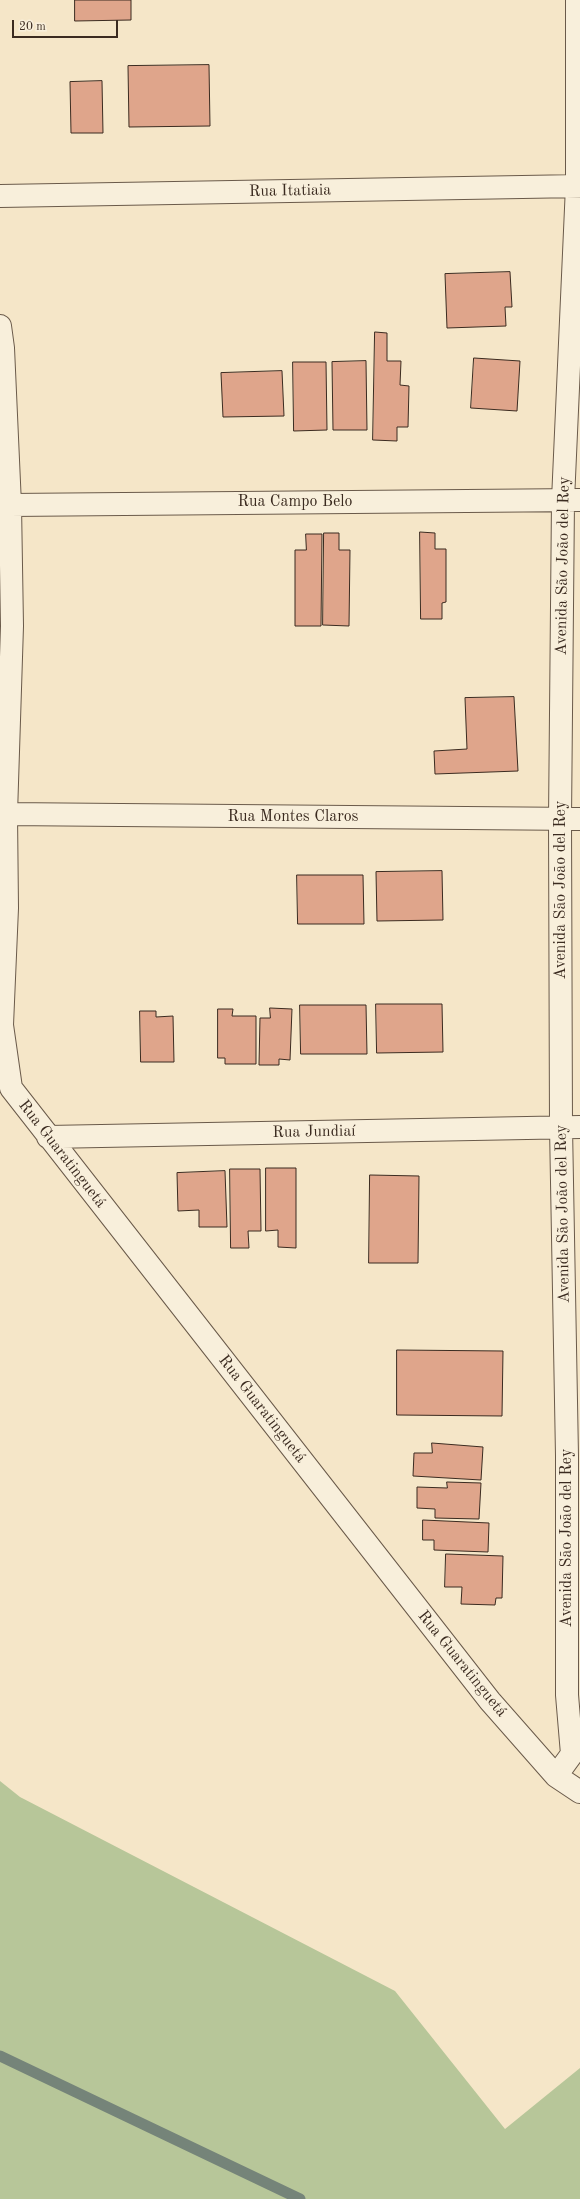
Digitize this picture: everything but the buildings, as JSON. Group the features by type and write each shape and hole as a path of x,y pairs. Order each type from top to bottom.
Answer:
{"street":[{"name":"Avenida São João del Rey","path":"556,1776 576,1754 567,1695 573,1456 570,819 572,500 578,186 577,0"},
{"name":"Rua Itatiaia","path":"0,196 578,186"},
{"name":"Rua Guaratinguetá","path":"0,326 3,348 10,504 12,626 6,814 7,908 2,1025 11,1088 490,1701 556,1776 580,1792"},
{"name":"Rua Campo Belo","path":"10,504 572,500"},
{"name":"Rua Montes Claros","path":"6,814 570,819"},
{"name":"Rua Jundiaí","path":"48,1137 571,1127"}],"green space":[{"path":"0,1781 20,1797 395,1991 505,2129 580,2068 580,2199 0,2199"}],"waterway":[{"path":"0,2056 300,2199"}]}
